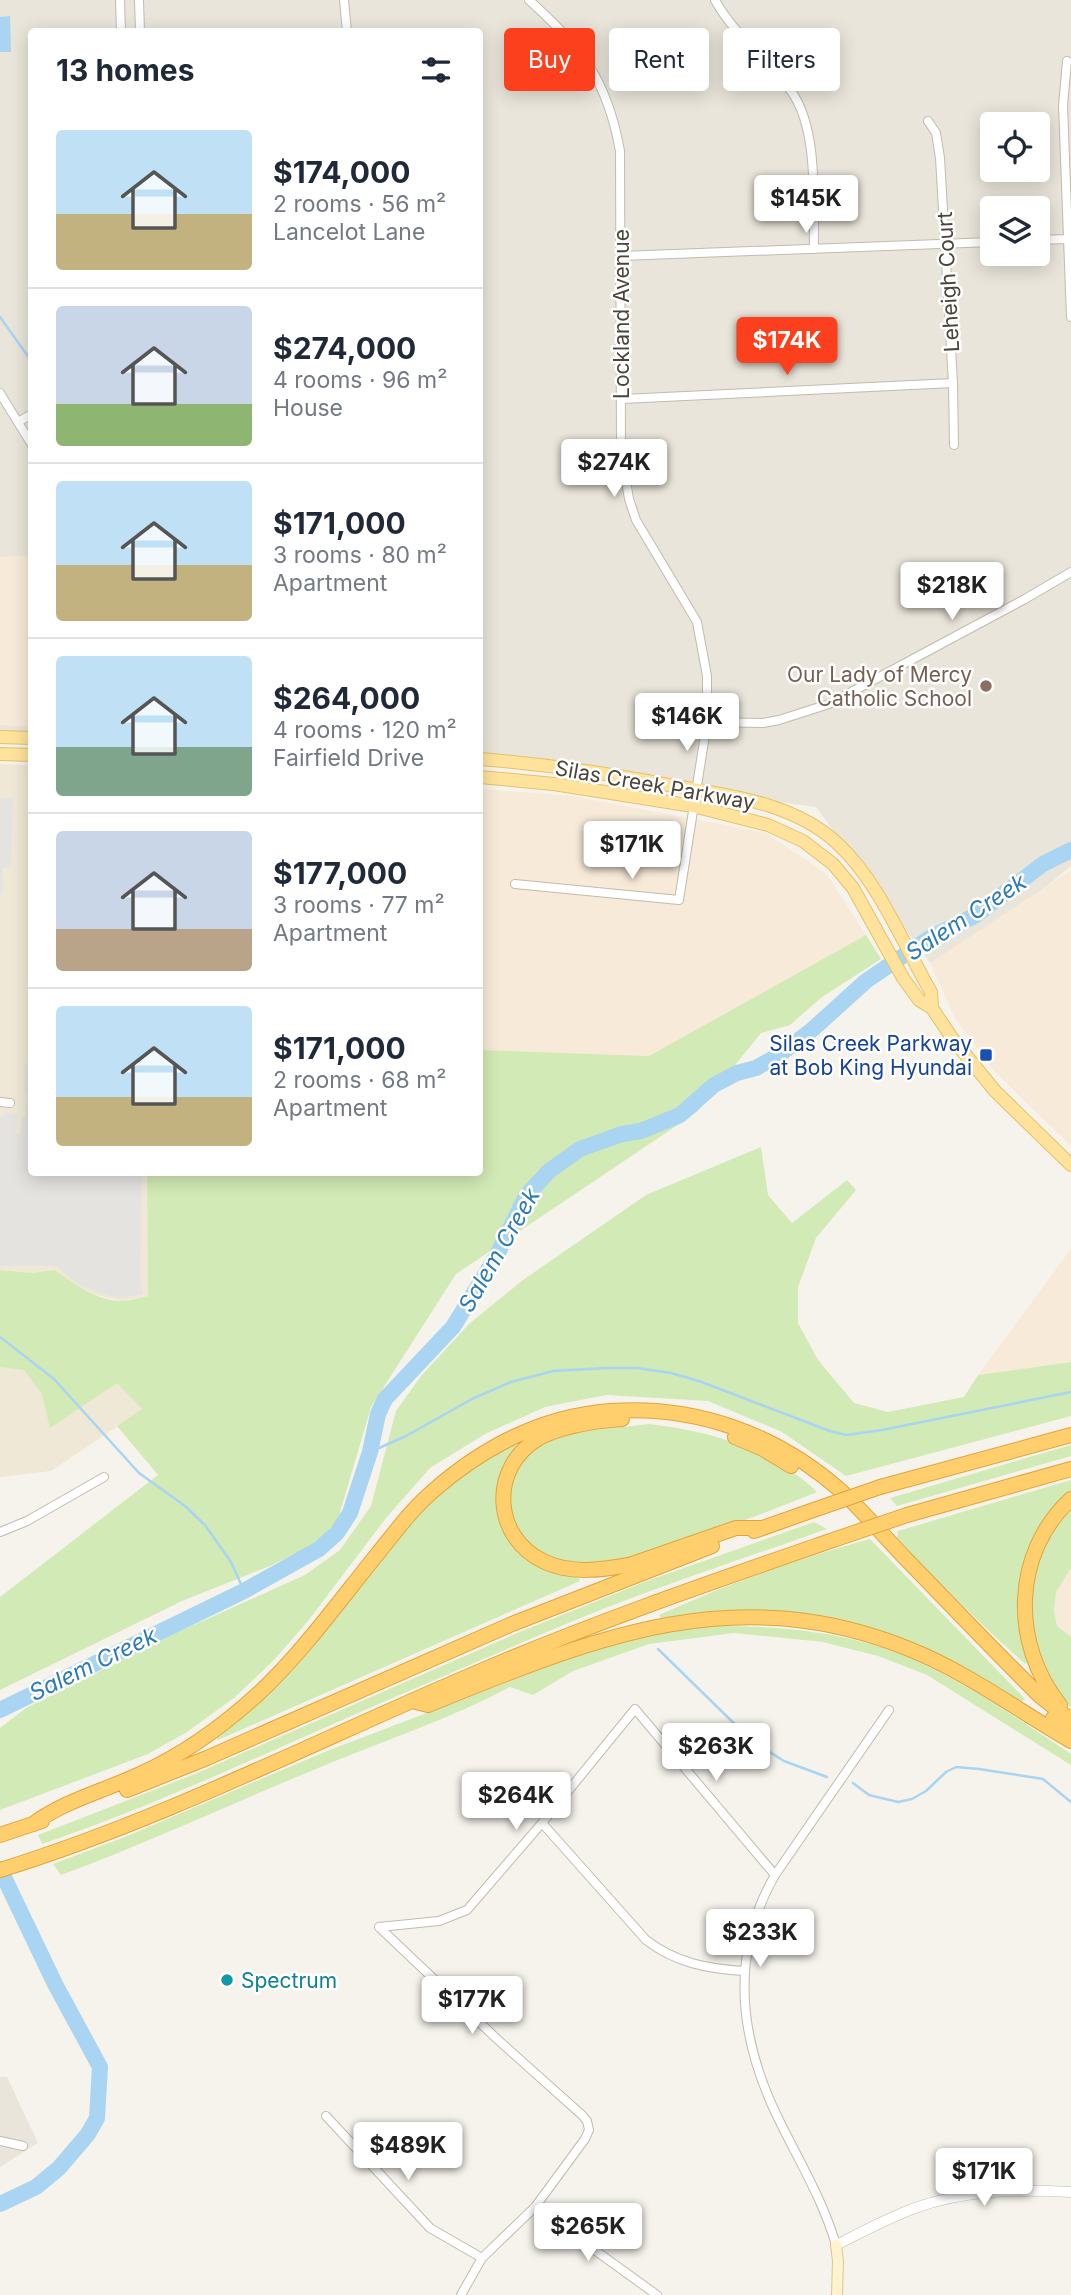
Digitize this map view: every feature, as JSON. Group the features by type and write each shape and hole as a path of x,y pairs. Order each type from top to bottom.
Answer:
{"highway":[{"path":"33,1824 56,1808 162,1763 236,1713 278,1674 302,1647 415,1508 463,1467 518,1434 560,1419 599,1412 650,1410 700,1417 760,1437 797,1459 839,1490 1032,1688 1071,1718"},
{"path":"760,1528 736,1528 629,1565 598,1570 570,1569 544,1562 516,1540 504,1514 502,1493 508,1470 521,1452 550,1433 574,1426 628,1419 666,1420 704,1427 742,1440 780,1459 828,1494 1013,1681 1071,1732"},
{"path":"0,1835 206,1758 558,1605 760,1528 880,1487 1071,1434"},
{"path":"0,1870 178,1804 521,1654 622,1614 907,1516 1071,1469"},
{"path":"1071,1499 1053,1518 1035,1549 1026,1580 1024,1604 1029,1646 1039,1673 1071,1718"},
{"path":"412,1701 428,1705 577,1647 645,1628 717,1618 791,1619 856,1631 909,1648 958,1671 1071,1741"}],"main road":[{"path":"0,737 28,738"},
{"path":"0,754 28,752"},
{"name":"Silas Creek Parkway","path":"483,760 604,773 696,789 749,800 813,824 838,844 872,883 931,992 932,1008"},
{"name":"Silas Creek Parkway","path":"483,777 554,783 693,806 783,830 817,851 847,881 903,978 919,1000 932,1008 952,1038 996,1091 1071,1165"},
{"path":"836,2245 837,2295"}],"street":[{"path":"120,0 121,28"},
{"path":"139,0 140,28"},
{"path":"344,0 347,28"},
{"name":"Lockland Avenue","path":"515,884 679,900 707,722 707,676 697,622 636,520 629,499 621,450 620,151 607,99 597,77 584,56 562,30 529,0"},
{"path":"715,0 732,24 790,89 803,114 810,145 814,249"},
{"path":"1068,61 1063,106 1071,317"},
{"name":"Leheigh Court","path":"928,121 936,133 940,158 954,445"},
{"path":"1050,240 1068,239"},
{"path":"621,256 980,242"},
{"path":"622,399 953,383"},
{"path":"0,393 28,438"},
{"path":"18,422 28,416"},
{"path":"707,722 743,725 763,723 788,718 828,704 1071,572"},
{"path":"0,1102 10,1102"},
{"path":"0,1532 27,1521 104,1477"},
{"path":"461,2295 482,2258 535,2207 585,2139 589,2130 587,2121 379,1927 439,1921 467,1910 635,1709 775,1875"},
{"path":"888,1710 775,1875 755,1915 745,1971 747,2026 758,2072 825,2212 836,2245 915,2208 953,2197 1008,2190 1071,2192"},
{"path":"542,1823 646,1940 658,1949 704,1968 745,1971"},
{"path":"326,2116 430,2228 482,2258"},
{"path":"0,2141 23,2146"},
{"path":"535,2207 657,2295"}],"shaded area":[{"path":"0,0 1071,0 1071,866 939,975 816,807 483,762 483,28 28,28 28,738 0,737"},
{"path":"28,555 28,727 0,725 0,557"},
{"path":"0,764 28,765 28,1176 147,1176 148,1296 121,1301 96,1295 76,1286 55,1270 32,1273 0,1270"},
{"path":"483,789 573,796 766,833 826,873 866,935 649,1056 483,1050"},
{"path":"0,798 13,798 11,867 2,868 3,893 0,893"},
{"path":"1071,870 1071,1146 993,1070 955,1018 930,963"},
{"path":"28,1063 28,1176 142,1176 140,1277 143,1294 118,1298 100,1293 78,1284 56,1266 0,1266 0,1117 4,1117 5,1112 18,1113 16,1134 20,1135 22,1118 26,1115 27,1095 24,1092"},
{"path":"1071,1249 1071,1362 978,1375"},
{"path":"0,1299 111,1376 143,1409 51,1471 0,1477"},
{"path":"1071,1568 1071,1637 1057,1626 1054,1611 1056,1592"},
{"path":"0,2077 7,2077 38,2143 0,2167"}],"green space":[{"path":"866,935 881,959 822,997 790,1025 761,1033 697,1112 456,1274 371,1407 338,1519 325,1534 308,1547 270,1566 182,1601 0,1690 0,1597 158,1475 117,1426 142,1409 117,1383 50,1428 42,1394 24,1370 0,1367 0,1270 32,1273 55,1270 86,1290 111,1300 148,1296 147,1176 483,1176 483,1050 649,1056"},
{"path":"761,1147 768,1195 792,1223 847,1180 856,1190 816,1238 798,1287 798,1323 818,1360 854,1403 888,1412 964,1397 978,1375 1071,1362 1071,1416 846,1476 782,1432 708,1401 606,1395 545,1407 485,1434 430,1468 386,1518 308,1621 273,1661 235,1697 187,1732 148,1754 0,1810 0,1728 26,1708 176,1633 305,1575 340,1550 371,1506 396,1411 421,1376 469,1324 523,1280 646,1195"},
{"path":"649,1424 695,1431 739,1444 780,1464 817,1492 633,1559 606,1565 556,1562 533,1549 514,1526 508,1494 520,1463 537,1446 568,1435"},
{"path":"515,1444 519,1449 501,1517 561,1573 578,1577 580,1581 218,1740 216,1735 427,1505 485,1457"},
{"path":"1071,1445 1071,1456 897,1506 890,1498"},
{"path":"1071,1480 1071,1494 1033,1544 1029,1661 1025,1664 912,1555 897,1538 898,1531"},
{"path":"1071,1507 1071,1568 1056,1592 1054,1611 1057,1626 1071,1637 1071,1708 1043,1668 1035,1647 1031,1604 1038,1563"},
{"path":"814,1522 827,1529 583,1617 118,1816 42,1844 38,1835 195,1774 522,1631 647,1581"},
{"path":"870,1539 1025,1699 1021,1702 920,1645 840,1621 714,1612 661,1618 659,1615 763,1573"},
{"path":"715,1626 793,1629 845,1637 895,1652 958,1682 1015,1717 1071,1754 1071,1765 927,1675 878,1656 823,1642 734,1633 649,1644 573,1671 533,1695 510,1687 441,1719 61,1875 53,1864 125,1837 327,1751 555,1664 664,1631"}],"water":[{"path":"10,16 11,52 0,52 0,17"}],"waterway":[{"path":"0,317 28,356"},
{"name":"Salem Creek","path":"0,1710 244,1591 319,1549 337,1533 350,1513 370,1452 378,1414 385,1399 453,1327 496,1257 526,1196 549,1171 580,1149 622,1134 641,1131 680,1115 714,1085 737,1073 756,1068 779,1055 813,1029 866,981 928,939 976,915 1043,864 1071,850"},
{"path":"0,1337 54,1379 139,1473 185,1506 205,1525 231,1562 244,1591"},
{"path":"370,1452 406,1436 472,1399 511,1382 553,1371 637,1368 671,1373 846,1435 1071,1392"},
{"path":"658,1649 752,1741 784,1761 827,1777"},
{"path":"853,1783 869,1795 898,1802 912,1799 926,1791 946,1772 956,1767 979,1769 1043,1779 1071,1802"},
{"name":"Salem Creek","path":"0,1869 55,1984 100,2067 97,2118 88,2134 59,2168 36,2187 0,2204"}],"place":[{"name":"Our Lady of Mercy Catholic School","path":"986,686"},
{"name":"Silas Creek Parkway at Bob King Hyundai","path":"986,1055"},
{"name":"Spectrum","path":"227,1980"}]}
